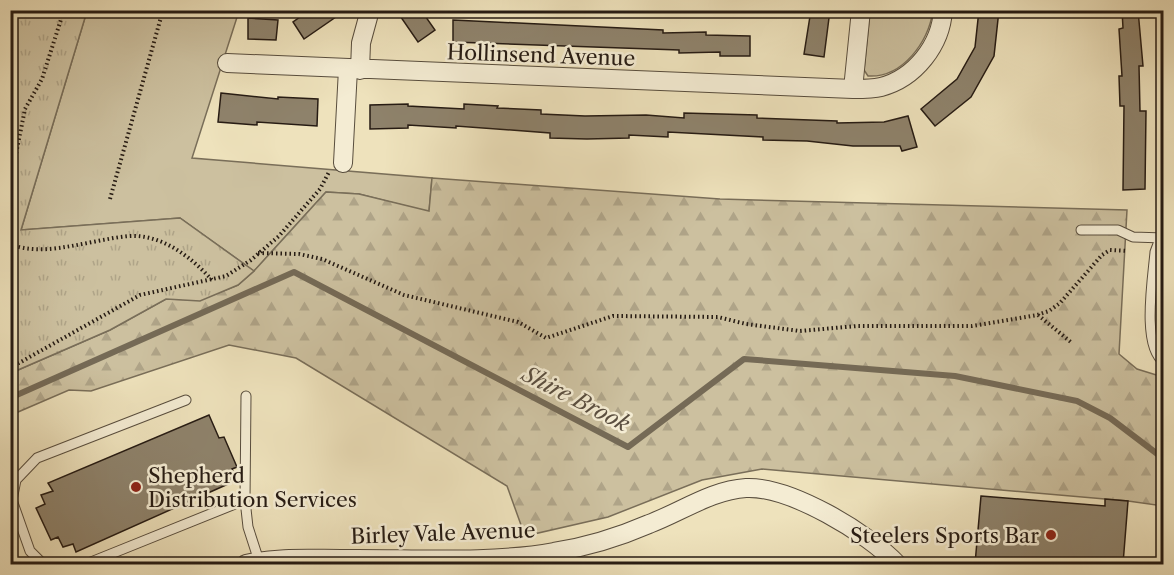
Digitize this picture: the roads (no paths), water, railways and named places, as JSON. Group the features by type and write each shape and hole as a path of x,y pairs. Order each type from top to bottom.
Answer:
{"street":[{"path":"338,163 354,70 370,10"},
{"path":"853,90 861,10"},
{"name":"Hollinsend Avenue","path":"228,63 853,90 881,87 899,80 919,65 935,44 943,10"},
{"name":"Birley Vale Avenue","path":"253,563 514,558 555,552 605,540 723,492 747,488 768,490 793,497 819,510 866,539 897,564"}],"lane":[{"path":"1081,230 1118,230 1133,237 1164,238"},
{"path":"1164,238 1158,244 1155,252 1150,325 1153,349 1164,362"},
{"path":"246,396 245,500 253,563"},
{"path":"43,564 30,551 12,500 16,480 37,458 186,400"},
{"path":"86,564 245,500"}],"waterway":[{"name":"Shire Brook","path":"10,398 294,272 628,447 744,359 955,376 1077,401 1110,418 1164,459"}],"place":[{"name":"Shepherd Distribution Services","path":"136,487"},
{"name":"Steelers Sports Bar","path":"1051,535"}]}
